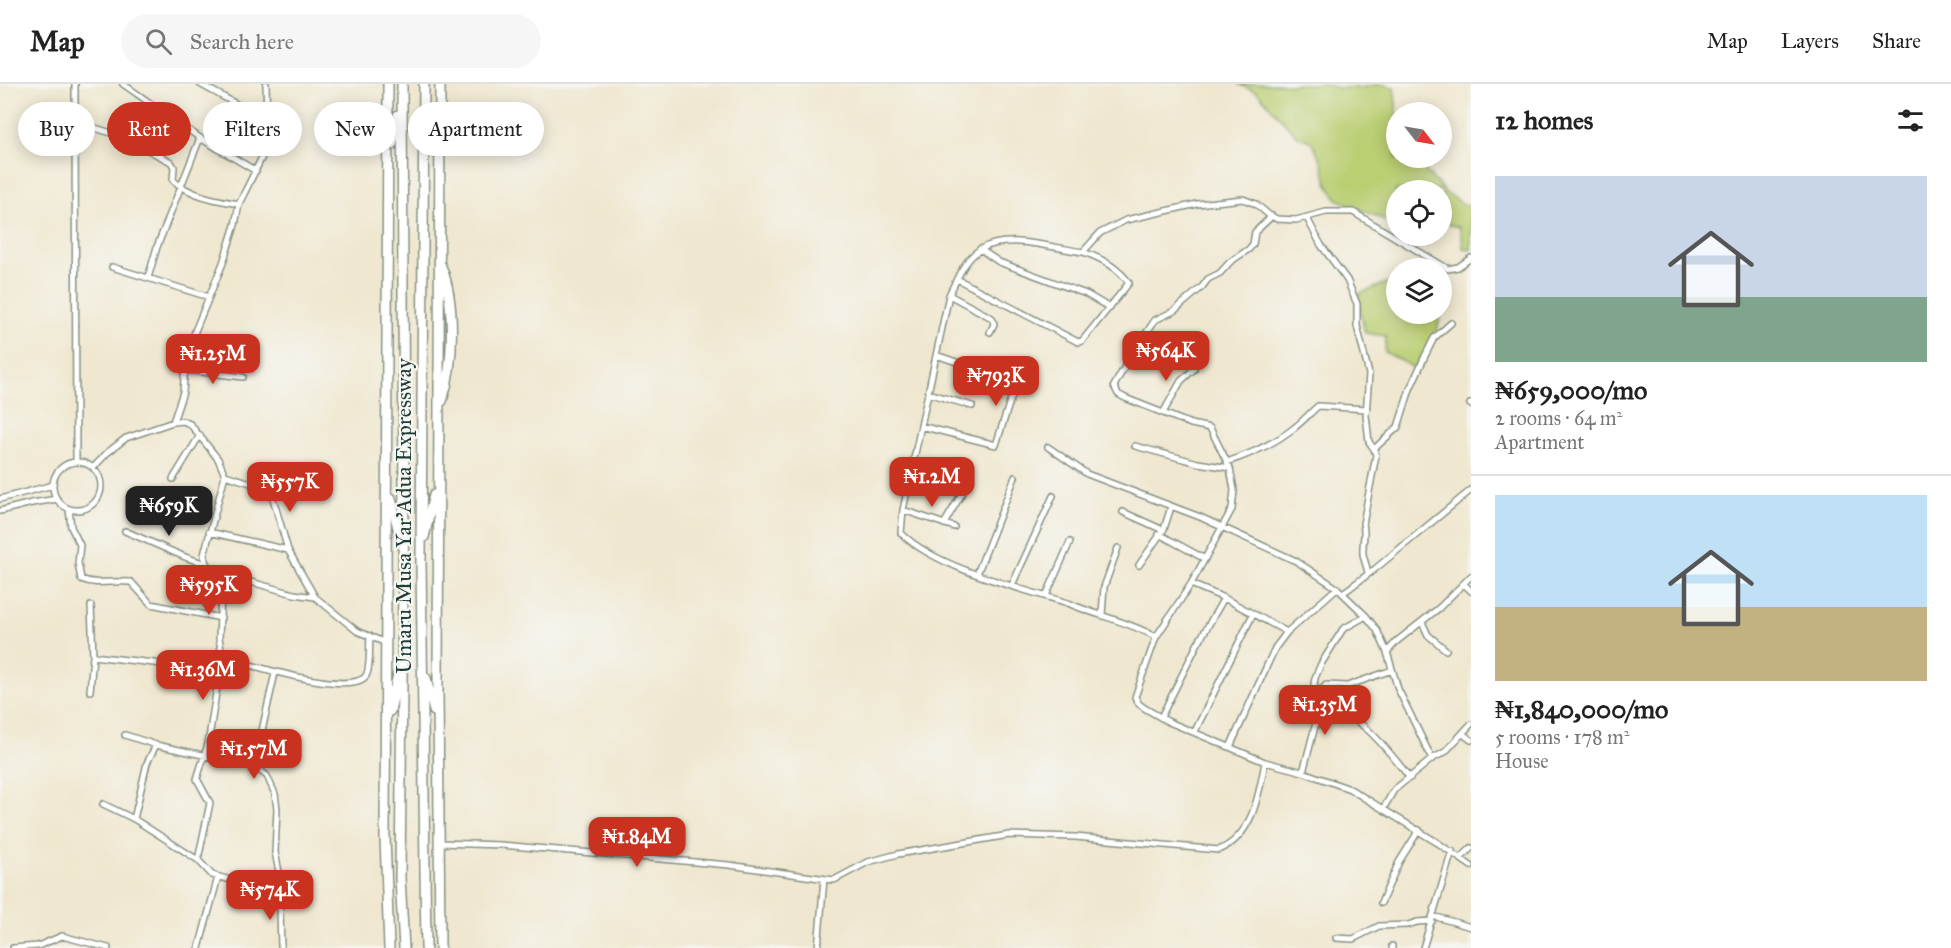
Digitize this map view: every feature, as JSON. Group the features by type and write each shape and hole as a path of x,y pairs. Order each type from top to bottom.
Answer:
{"highway":[{"name":"Umaru Musa Yar'Adua Expressway","path":"388,84 385,837 389,948"},
{"name":"Umaru Musa Yar'Adua Expressway","path":"402,84 403,553 400,878 404,948"},
{"name":"Umaru Musa Yar'Adua Expressway","path":"424,84 421,551 426,948"},
{"name":"Umaru Musa Yar'Adua Expressway","path":"440,84 438,412 440,948"},
{"path":"387,166 402,95"},
{"path":"424,99 439,169"},
{"path":"421,551 438,480"},
{"path":"387,481 403,553"},
{"path":"386,732 402,651"},
{"path":"422,662 439,731"}],"street":[{"path":"75,84 76,462"},
{"path":"123,84 200,138 256,171"},
{"path":"200,84 233,102"},
{"path":"266,84 266,102"},
{"path":"95,128 121,136 171,162 174,167 173,180 181,186 210,199 239,204"},
{"path":"148,278 157,247 200,138"},
{"path":"173,422 183,392 185,370 195,331 235,225 239,204 263,156"},
{"path":"1083,252 1100,233 1126,220 1197,204 1243,199 1257,204 1272,216 1286,220 1307,218 1326,212 1353,212 1448,268 1458,267 1471,258"},
{"path":"1272,216 1256,232 1249,249 1230,262 1220,273 1208,279 1174,311 1155,320 1116,381 1114,390 1118,394 1163,414 1210,428 1230,468 1234,490 1232,509 1223,529 1191,584 1156,637 1135,697 1139,704 1161,717 1265,762 1339,784 1419,830 1471,866"},
{"path":"1307,218 1321,245 1347,280 1357,304 1357,326 1369,374 1367,409 1369,442 1374,449 1375,460 1363,524 1365,531 1363,556 1368,573"},
{"path":"957,279 1078,342 1082,341 1129,283 1124,275 1115,268 1083,252 1010,240 996,242 980,249 972,256 957,279 949,295 900,533 923,552 977,574 1136,626 1156,637"},
{"path":"980,249 999,262 1086,294 1110,308"},
{"path":"112,267 209,297"},
{"path":"949,295 992,318 994,324 990,332"},
{"path":"1374,449 1398,427 1418,371 1434,338 1450,324"},
{"path":"921,426 996,446 1010,401 1018,386 1012,381 936,355"},
{"path":"1163,414 1181,381 1194,369"},
{"path":"185,370 243,377"},
{"path":"928,393 972,406"},
{"path":"1227,462 1250,455 1263,448 1295,427 1318,406 1367,409"},
{"path":"93,468 126,438 173,422 183,421 190,424 218,459 225,476 204,555 206,564"},
{"path":"173,479 200,435"},
{"path":"1135,446 1198,463 1230,468"},
{"path":"1048,447 1088,474 1296,561 1337,588 1377,630 1387,652 1398,689 1432,759"},
{"path":"76,462 93,468 101,482 98,498 86,508 69,509 57,499 53,484 58,470 64,465 76,462"},
{"path":"225,476 257,485 272,495 288,549 315,597 357,631 386,643"},
{"path":"977,574 1015,477"},
{"path":"944,524 968,483"},
{"path":"0,500 53,484"},
{"path":"1343,593 1471,490"},
{"path":"1012,585 1053,496"},
{"path":"0,511 57,499"},
{"path":"1139,564 1161,532 1171,507"},
{"path":"69,509 71,527 80,545 78,563 81,579 110,584 131,582 151,604 221,618"},
{"path":"903,510 954,527"},
{"path":"1123,512 1205,559"},
{"path":"125,531 206,564 222,574 294,594 315,597"},
{"path":"209,532 288,549"},
{"path":"1046,596 1070,542"},
{"path":"1102,615 1104,587 1118,548"},
{"path":"198,861 210,803 197,779 208,744 222,654 219,638 222,574"},
{"path":"1387,652 1397,640 1422,622 1471,576"},
{"path":"1191,584 1224,598 1287,632"},
{"path":"1464,584 1471,591"},
{"path":"1230,747 1275,648 1287,632 1337,588"},
{"path":"1161,717 1197,645 1224,598"},
{"path":"90,691 93,656 91,606"},
{"path":"1195,732 1253,614"},
{"path":"1303,772 1317,719 1318,695 1314,684 1321,664 1343,629 1366,616"},
{"path":"1422,622 1428,635 1446,650"},
{"path":"222,654 275,673 350,684 358,682 368,673 370,636"},
{"path":"93,656 220,668"},
{"path":"1318,695 1326,685 1347,686 1392,670"},
{"path":"254,766 275,673"},
{"path":"1317,704 1330,706 1366,726 1410,778"},
{"path":"1383,809 1394,790 1432,759 1445,752 1471,724"},
{"path":"1462,734 1471,740"},
{"path":"125,735 156,745 254,766 267,776 275,794 277,809 274,852 279,872 281,948"},
{"path":"134,819 147,763 156,745"},
{"path":"440,843 501,845 676,860 834,880 868,862 898,854 1009,835 1075,837 1219,850 1236,840 1249,822 1265,762"},
{"path":"103,804 134,819 198,861 208,873 279,893"},
{"path":"1381,903 1398,862 1419,830"},
{"path":"1461,858 1471,848"},
{"path":"1424,948 1452,851"},
{"path":"199,948 218,877"},
{"path":"818,948 824,879"},
{"path":"1336,938 1353,939 1379,926 1408,925 1432,918 1471,927"},
{"path":"13,948 38,946 62,936 108,948"}],"green space":[{"path":"1238,84 1321,84 1338,88 1360,88 1380,84 1394,87 1396,102 1386,102 1386,168 1426,168 1426,172 1434,180 1386,180 1386,221 1337,199 1328,185 1321,160 1311,141 1297,136 1257,92"},
{"path":"1452,197 1471,208 1471,250 1463,248 1459,227 1452,225"},
{"path":"1386,283 1386,324 1438,324 1416,369 1385,352 1386,336 1365,333 1359,294"}]}
